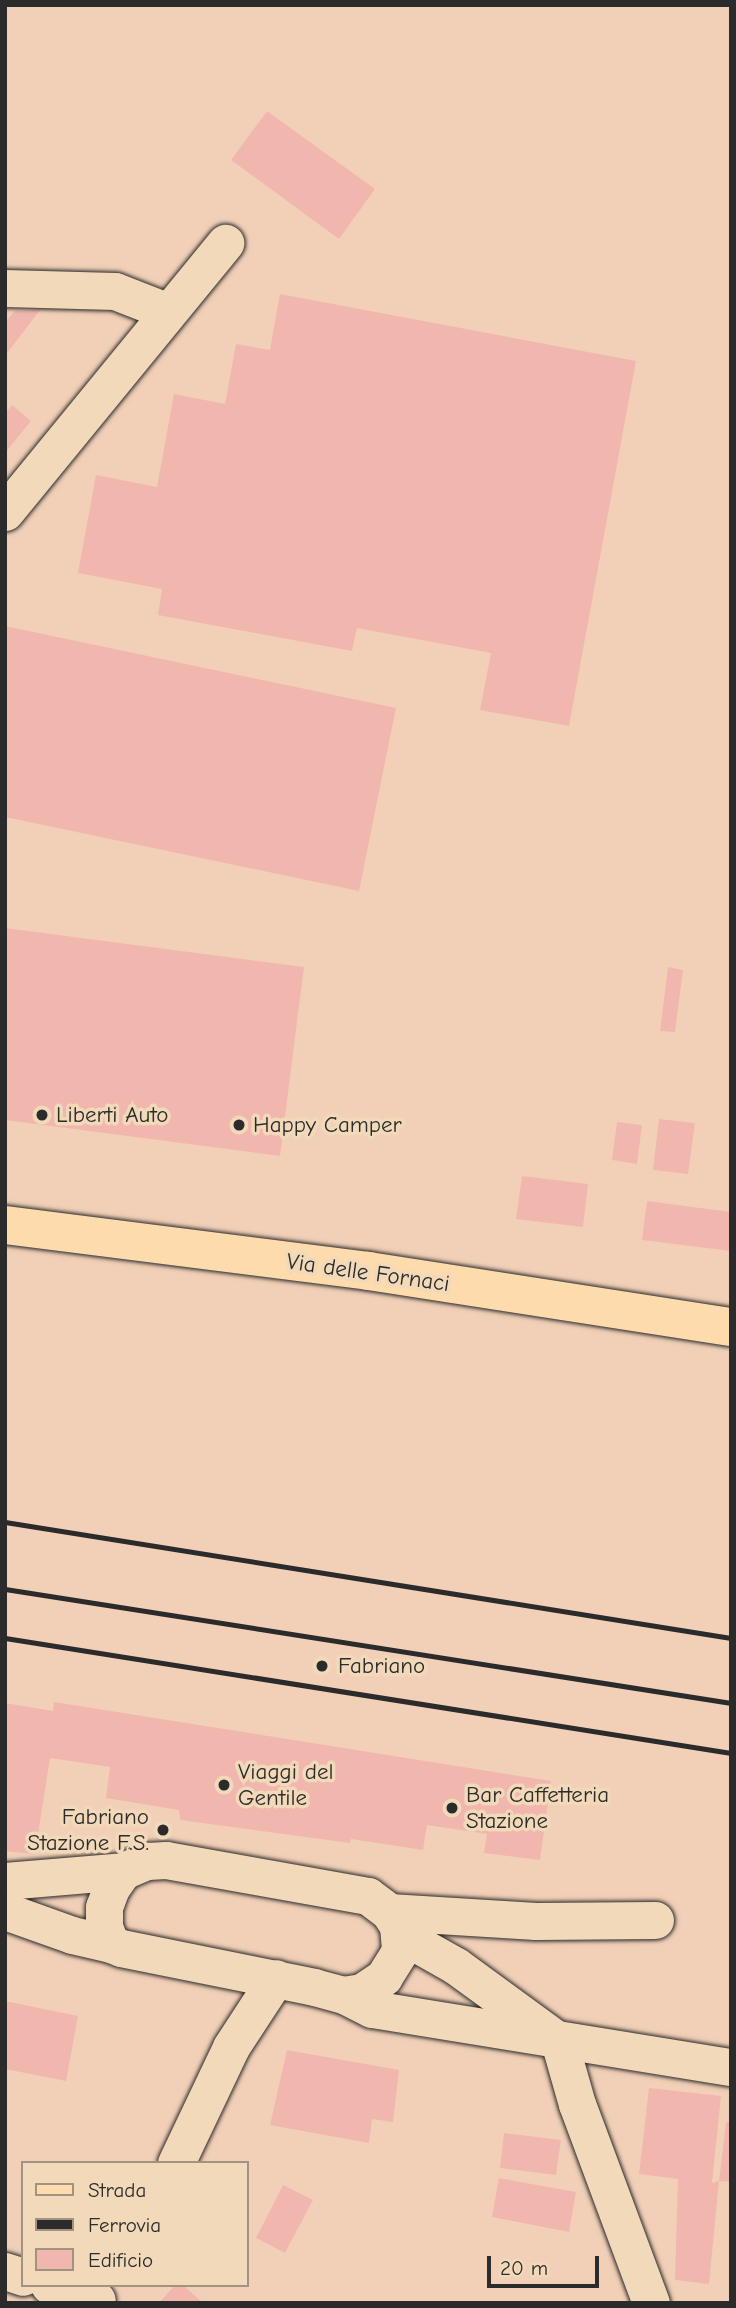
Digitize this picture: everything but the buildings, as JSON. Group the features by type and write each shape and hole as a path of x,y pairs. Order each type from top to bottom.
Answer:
{"main road":[{"name":"Via delle Fornaci","path":"5,1224 368,1272 731,1327"}],"street":[{"path":"5,512 166,311 225,243"},
{"path":"5,288 115,291 166,311"},
{"path":"5,1881 123,1871 147,1861 193,1864 368,1896 395,1923 559,2040 577,2104 651,2303"},
{"path":"111,1944 104,1927 104,1908 111,1888 123,1871"},
{"path":"5,1911 72,1934 134,1951 276,1978 344,1995 372,2009 731,2067"},
{"path":"395,1923 655,1920"},
{"path":"344,1995 362,1992 384,1977 400,1951 395,1923"},
{"path":"222,1968 231,1993 231,2047"},
{"path":"177,2161 231,2047 276,1978"},
{"path":"58,2287 100,2296"}],"railway":[{"path":"5,1522 731,1638"},
{"path":"5,1589 731,1703"},
{"path":"5,1638 731,1753"}],"place":[{"name":"Liberti Auto","path":"42,1115"},
{"name":"Happy Camper","path":"239,1125"},
{"name":"Fabriano","path":"322,1666"},
{"name":"Viaggi del Gentile","path":"224,1785"},
{"name":"Bar Caffetteria Stazione","path":"452,1808"},
{"name":"Fabriano Stazione F.S.","path":"163,1830"}]}
